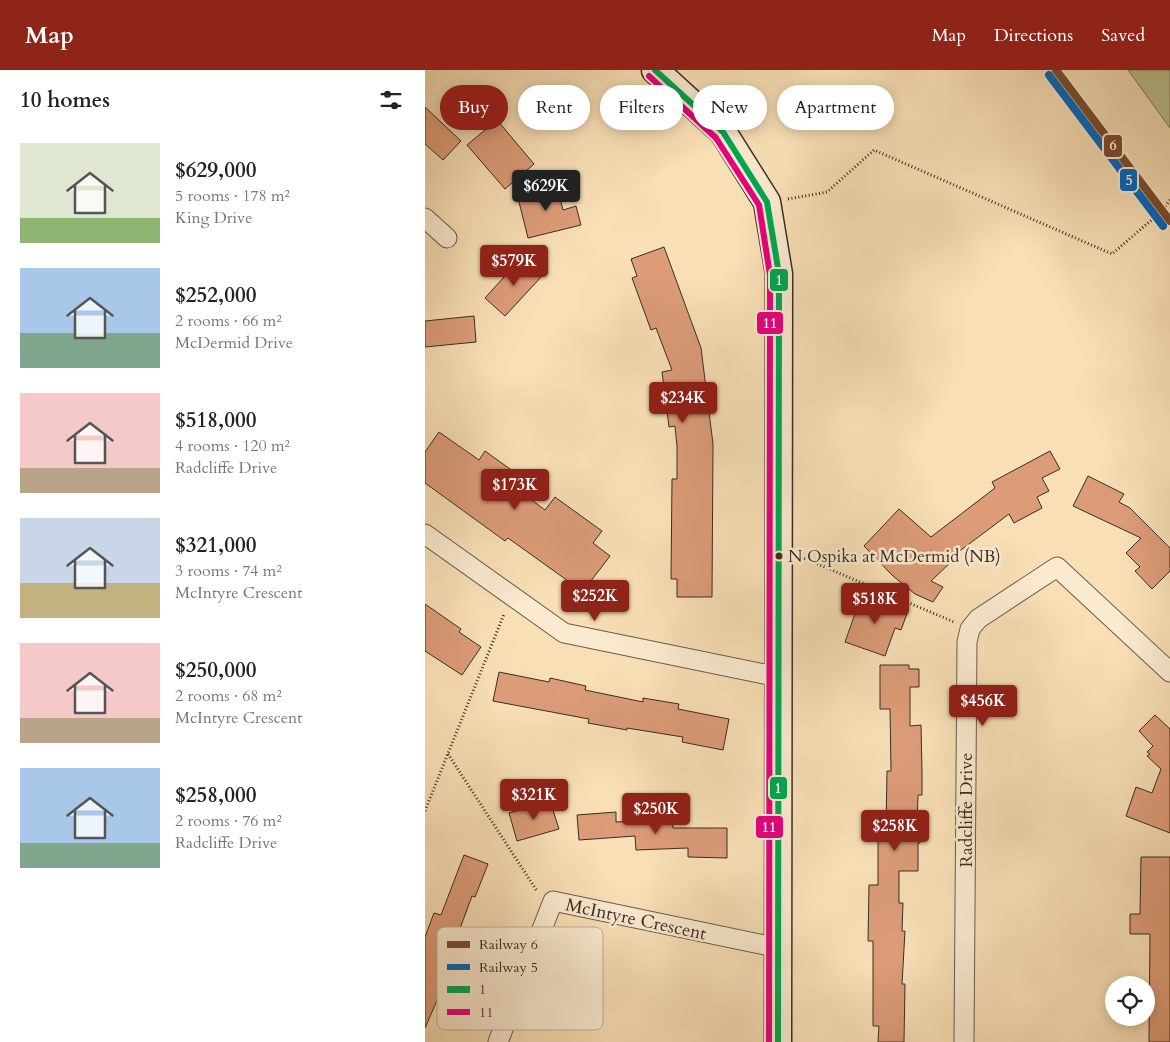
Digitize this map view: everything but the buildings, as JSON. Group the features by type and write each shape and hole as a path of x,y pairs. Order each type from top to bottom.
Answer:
{"street":[{"path":"655,70 723,132 767,202 779,274 778,1042"},
{"path":"425,218 447,238"},
{"path":"425,534 564,633 779,677"},
{"path":"971,629 978,619 1057,567 1170,672"},
{"name":"Radcliffe Drive","path":"964,1042 967,642 971,629"},
{"name":"McIntyre Crescent","path":"543,927 553,901 779,948"},
{"name":"McIntyre Crescent","path":"498,1042 503,1030"}],"path":[{"path":"767,202 827,192 874,150 1111,254 1162,211 1170,200"},
{"path":"779,548 971,629"},
{"path":"425,811 511,596"},
{"path":"448,753 550,910"}],"green space":[{"path":"1128,70 1170,70 1170,128"}],"rail line":[{"name":"6","path":"1056,70 1170,221"},
{"name":"5","path":"1049,75 1163,226"}],"transit line":[{"name":"1","path":"655,70 723,132 767,202 779,274 778,1042"},
{"name":"11","path":"649,76 716,138 759,205 770,275 769,1042"}],"place":[{"name":"N Ospika at McDermid (NB)","path":"779,556"}]}
